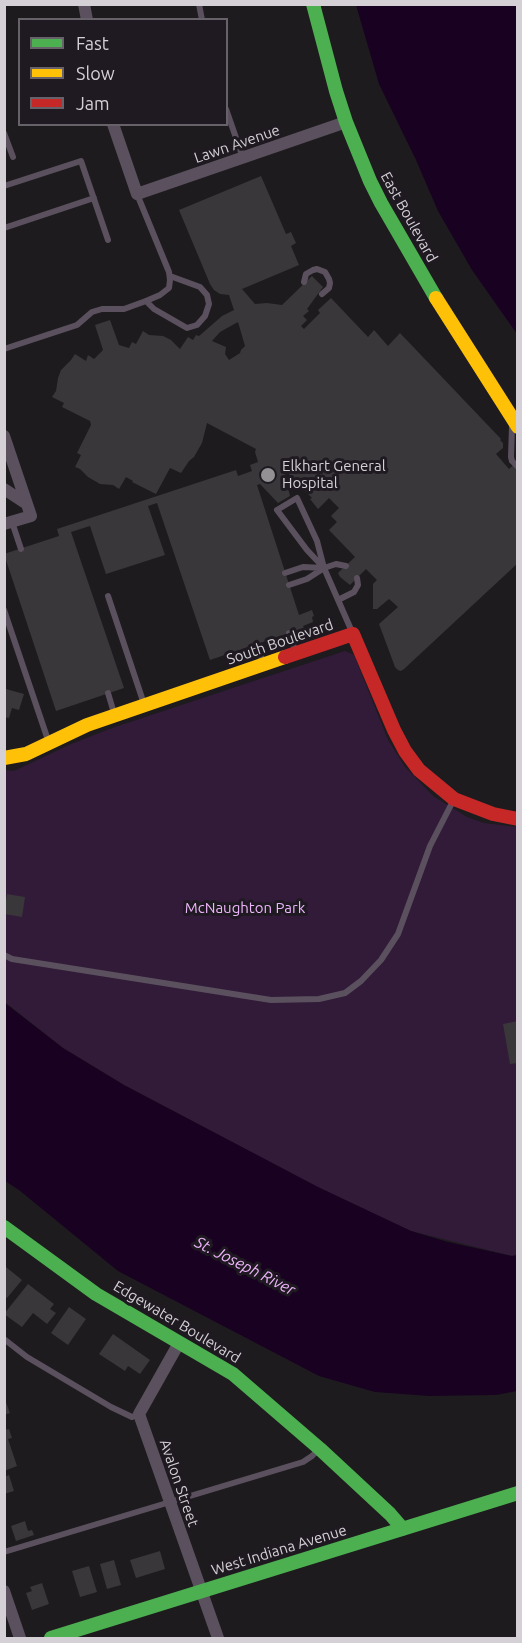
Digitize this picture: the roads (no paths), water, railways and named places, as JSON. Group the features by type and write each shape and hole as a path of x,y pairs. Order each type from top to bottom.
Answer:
{"street":[{"name":"East Boulevard","path":"313,4 326,60 346,122 370,181 452,324 515,423"},
{"name":"Lawn Avenue","path":"137,194 346,122"},
{"path":"113,126 137,194"},
{"path":"4,436 29,510"},
{"path":"4,489 29,510"},
{"path":"8,523 29,510"},
{"name":"South Boulevard","path":"4,758 26,754 87,725 353,634 394,730 405,751 420,770 454,799 493,814 518,819"},
{"name":"Edgewater Boulevard","path":"4,1227 96,1294 233,1374 320,1449 403,1529"},
{"path":"139,1414 179,1343"},
{"name":"Avalon Street","path":"139,1414 218,1638"},
{"name":"West Indiana Avenue","path":"51,1638 518,1493"},
{"path":"4,1591 20,1638"}],"lane":[{"path":"228,115 243,158"},
{"path":"4,133 13,157"},
{"path":"4,186 81,161 108,240"},
{"path":"4,349 77,325 92,312 102,309 124,309 166,292 169,288 170,276 137,194"},
{"path":"4,228 94,198"},
{"path":"304,282 306,274 313,270 325,272 330,283 322,294"},
{"path":"146,301 153,309 187,328 197,325 205,316 209,304 207,295 200,286 170,276"},
{"path":"515,423 511,457 518,466"},
{"path":"324,568 307,550 277,510 297,498 317,541 324,568 353,634"},
{"path":"8,523 21,549"},
{"path":"289,585 307,579 324,568 336,564 346,566"},
{"path":"285,573 303,567 324,568"},
{"path":"338,600 354,592 358,585 357,578"},
{"path":"108,596 144,705"},
{"path":"4,610 49,743"},
{"path":"289,633 296,654"},
{"path":"257,644 264,664"},
{"path":"108,693 115,715"},
{"path":"4,956 271,1000 319,999 345,993 361,981 381,960 398,934 430,846 454,799"},
{"path":"4,1340 126,1415 132,1417 139,1414"},
{"path":"4,1552 303,1462 320,1449"}],"water":[{"path":"356,5 517,5 517,334 472,270 438,211 379,84"},
{"name":"St. Joseph River","path":"5,1003 63,1048 124,1085 318,1187 411,1231 448,1242 512,1256 517,1255 517,1391 496,1395 429,1396 375,1392 319,1376 118,1271 5,1181"}],"place":[{"name":"Elkhart General Hospital","path":"268,475"}],"park label":[{"name":"McNaughton Park","path":"245,908"}]}
